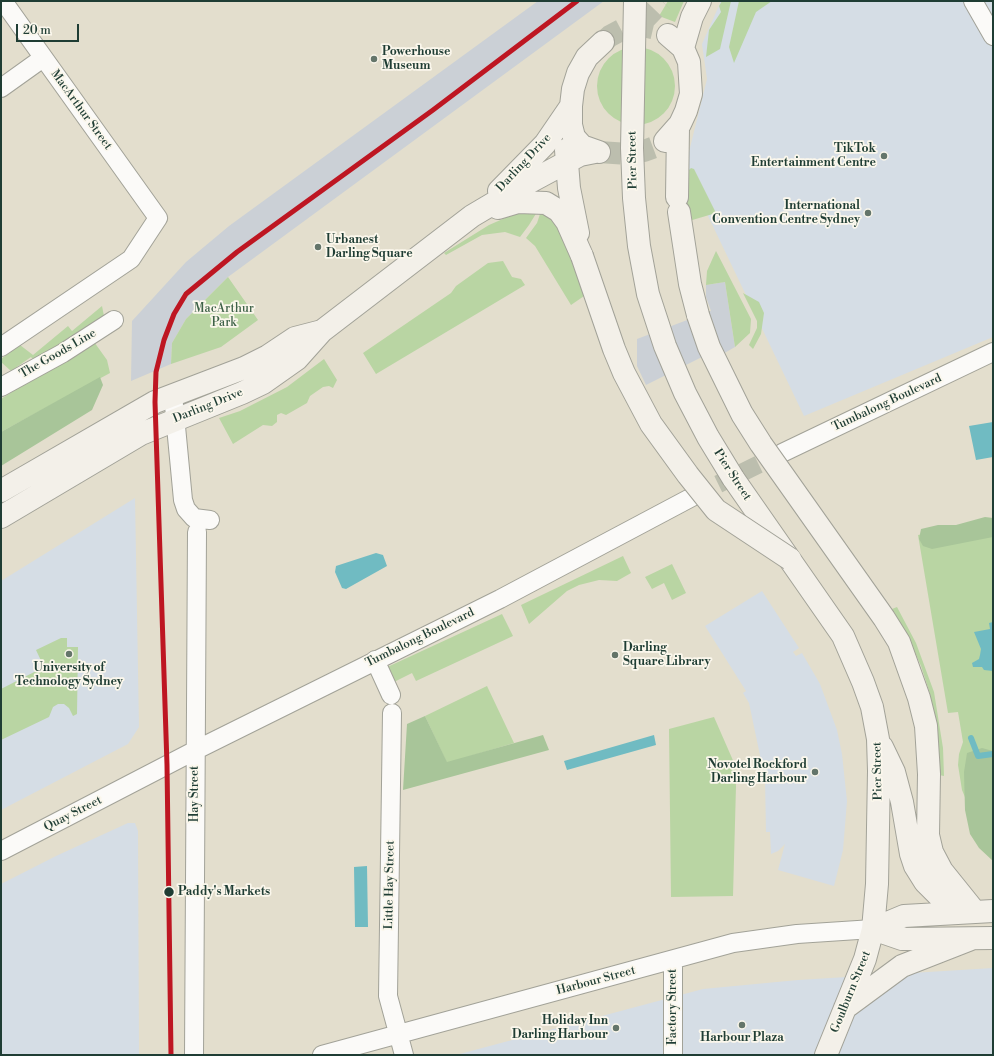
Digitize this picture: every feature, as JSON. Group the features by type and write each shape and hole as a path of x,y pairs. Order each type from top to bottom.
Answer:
{"main road":[{"name":"Pier Street","path":"635,1 632,148 634,198 639,246 648,294 665,346 685,393 708,437 733,478 843,636 870,700 887,772 873,929"},
{"path":"700,1 692,17 675,41 689,62 691,94 686,111 671,134 678,205 690,284 698,315 709,347 742,414 761,444 884,618 899,642 920,698 926,726 929,774 928,835 932,852 942,871 984,911"},
{"path":"582,256 569,188 566,163 566,145 571,116 573,89 578,73 587,57 603,42"},
{"name":"Darling Drive","path":"1,517 141,434 263,383 297,359 322,331 472,216 526,184 580,155 597,152 582,146 574,136 571,116"},
{"name":"Darling Drive","path":"472,216 545,144 571,116"},
{"path":"472,216 518,202 546,203 559,211 567,222 582,256 616,355 651,424 688,475 716,510 790,559"},
{"name":"Darling Drive","path":"1,491 143,408 244,368 268,356 296,338 322,331"},
{"path":"887,772 902,802 911,854 915,866 925,882 939,896 953,905 966,910 984,911"},
{"name":"Harbour Street","path":"873,929 904,916 984,911"},
{"name":"Harbour Street","path":"873,929 902,939 993,938"},
{"name":"Goulburn Street","path":"826,1055 866,959 873,929"},
{"path":"844,1009 902,966 971,939"}],"street":[{"name":"MacArthur Street","path":"1,347 131,259 158,218 3,1"},
{"path":"973,1 993,36"},
{"path":"1,88 43,58"},
{"name":"The Goods Line","path":"1,387 63,353 114,320"},
{"name":"Tumbalong Boulevard","path":"782,452 993,352"},
{"path":"173,395 183,500 186,510 194,518 210,520"},
{"name":"Tumbalong Boulevard","path":"145,777 375,660 500,599 694,496"},
{"name":"Hay Street","path":"194,1055 197,532"},
{"path":"375,660 391,695"},
{"name":"Little Hay Street","path":"392,713 388,996 404,1055"},
{"name":"Quay Street","path":"1,851 145,777"},
{"name":"Harbour Street","path":"322,1055 398,1036 733,943 810,933 873,929"},
{"name":"Factory Street","path":"673,960 673,1055"}],"shaded area":[{"path":"538,1 604,1 228,277 186,319 172,343 171,364 131,381 132,321 186,262 229,226"},
{"name":"International Convention Centre Sydney","path":"721,1 993,1 993,337 804,416 685,168 707,79 702,44"},
{"path":"725,282 735,347 707,363 704,356 646,385 637,366 637,339 711,311 706,297 706,285"},
{"name":"University of Technology Sydney","path":"135,498 139,727 128,744 1,810 1,581"},
{"name":"Novotel Rockford Darling Harbour","path":"762,591 799,648 793,652 796,656 802,653 820,684 837,730 842,754 847,801 843,850 834,886 778,870 785,844 778,851 771,854 770,832 766,832 765,779 749,703 743,693 746,691 705,626"},
{"path":"128,823 135,823 138,831 139,1055 1,1055 1,884 56,856"},
{"path":"993,968 993,1055 456,1055 703,989 798,980"}],"green space":[{"path":"668,1 684,1 675,22 659,16"},
{"path":"722,1 731,1 720,49 706,57 709,30 721,12 719,6"},
{"path":"739,1 772,1 756,12 734,63 729,47"},
{"path":"636,47 651,50 658,54 668,64 672,71 675,86 672,101 668,108 658,118 651,122 636,125 621,122 614,118 604,108 600,101 597,86 600,71 604,64 614,54 621,50"},
{"path":"691,168 694,169 716,213 689,221 686,196 687,172"},
{"path":"541,211 552,214 587,294 571,305 535,246 526,238 537,223"},
{"path":"526,212 537,212 520,237 505,232 482,235 446,255 444,253 489,225 512,215"},
{"path":"716,251 751,319 750,333 735,347 725,282 706,285 707,271"},
{"path":"503,261 512,277 521,279 525,285 376,374 363,353 451,293 456,286 488,263"},
{"name":"MacArthur Park","path":"228,277 258,320 221,347 171,364 172,343 186,319"},
{"path":"743,293 759,302 764,313 761,334 753,349 749,345 757,328 757,321"},
{"path":"102,306 104,316 34,361 31,357 11,371 1,362 1,359 20,345 33,355 68,326 72,331"},
{"path":"92,339 107,360 110,373 1,432 1,399 15,390 18,382"},
{"path":"324,359 337,380 333,388 329,386 323,387 310,396 307,403 286,415 281,413 277,415 277,422 272,426 263,425 233,444 219,418 240,411 287,387"},
{"path":"100,377 103,385 92,410 1,466 1,432"},
{"path":"985,517 993,518 993,537 932,549 923,546 919,539 921,529 938,525 956,525"},
{"path":"993,523 993,838 970,809 962,790 958,765 959,754 963,742 958,712 948,713 918,535"},
{"path":"623,556 631,573 617,581 599,580 579,585 567,591 529,624 521,605"},
{"path":"672,564 686,593 672,600 664,583 652,589 645,577"},
{"path":"897,607 916,643 934,692 943,748 944,776 939,775 936,722 930,694 921,666 906,633 892,609"},
{"path":"502,614 513,636 416,681 412,673 390,684 383,669"},
{"path":"61,638 67,638 67,647 78,647 77,714 73,716 69,708 64,704 58,704 53,707 49,717 1,740 1,689 44,667 36,650"},
{"path":"487,686 514,743 447,763 425,716"},
{"path":"425,716 447,762 543,735 549,750 403,790 407,724"},
{"path":"714,717 735,765 736,786 733,896 671,897 669,729"},
{"path":"982,748 993,751 993,861 979,848 970,834 965,810 964,772 967,753"}],"water":[{"path":"993,422 993,457 976,460 969,426"},
{"path":"376,553 383,555 387,566 346,589 342,588 335,572 336,566"},
{"path":"993,622 993,671 984,670 982,667 973,667 972,663 979,659 981,649 974,632 990,629 989,623"},
{"path":"654,735 656,745 567,770 564,761"},
{"path":"367,866 368,927 355,927 354,867"}],"waterway":[{"path":"971,738 978,756 993,754"}],"tunnel":[{"path":"639,25 662,1"},
{"path":"603,42 610,36 623,29 639,25 656,29 668,35"},
{"path":"599,152 628,154 644,151 660,145 665,141"},
{"path":"694,496 782,453"}],"transit line":[{"path":"171,1055 167,765 155,402 156,372 164,340 174,314 186,294 237,252 433,110 577,1"}],"place":[{"name":"Powerhouse Museum","path":"374,59"},
{"name":"TikTok Entertainment Centre","path":"884,156"},
{"name":"International Convention Centre Sydney","path":"868,213"},
{"name":"Urbanest Darling Square","path":"318,247"},
{"name":"University of Technology Sydney","path":"69,654"},
{"name":"Darling Square Library","path":"615,655"},
{"name":"Novotel Rockford Darling Harbour","path":"815,772"},
{"name":"Paddy's Markets","path":"169,892"},
{"name":"Harbour Plaza","path":"742,1025"},
{"name":"Holiday Inn Darling Harbour","path":"616,1028"}]}
